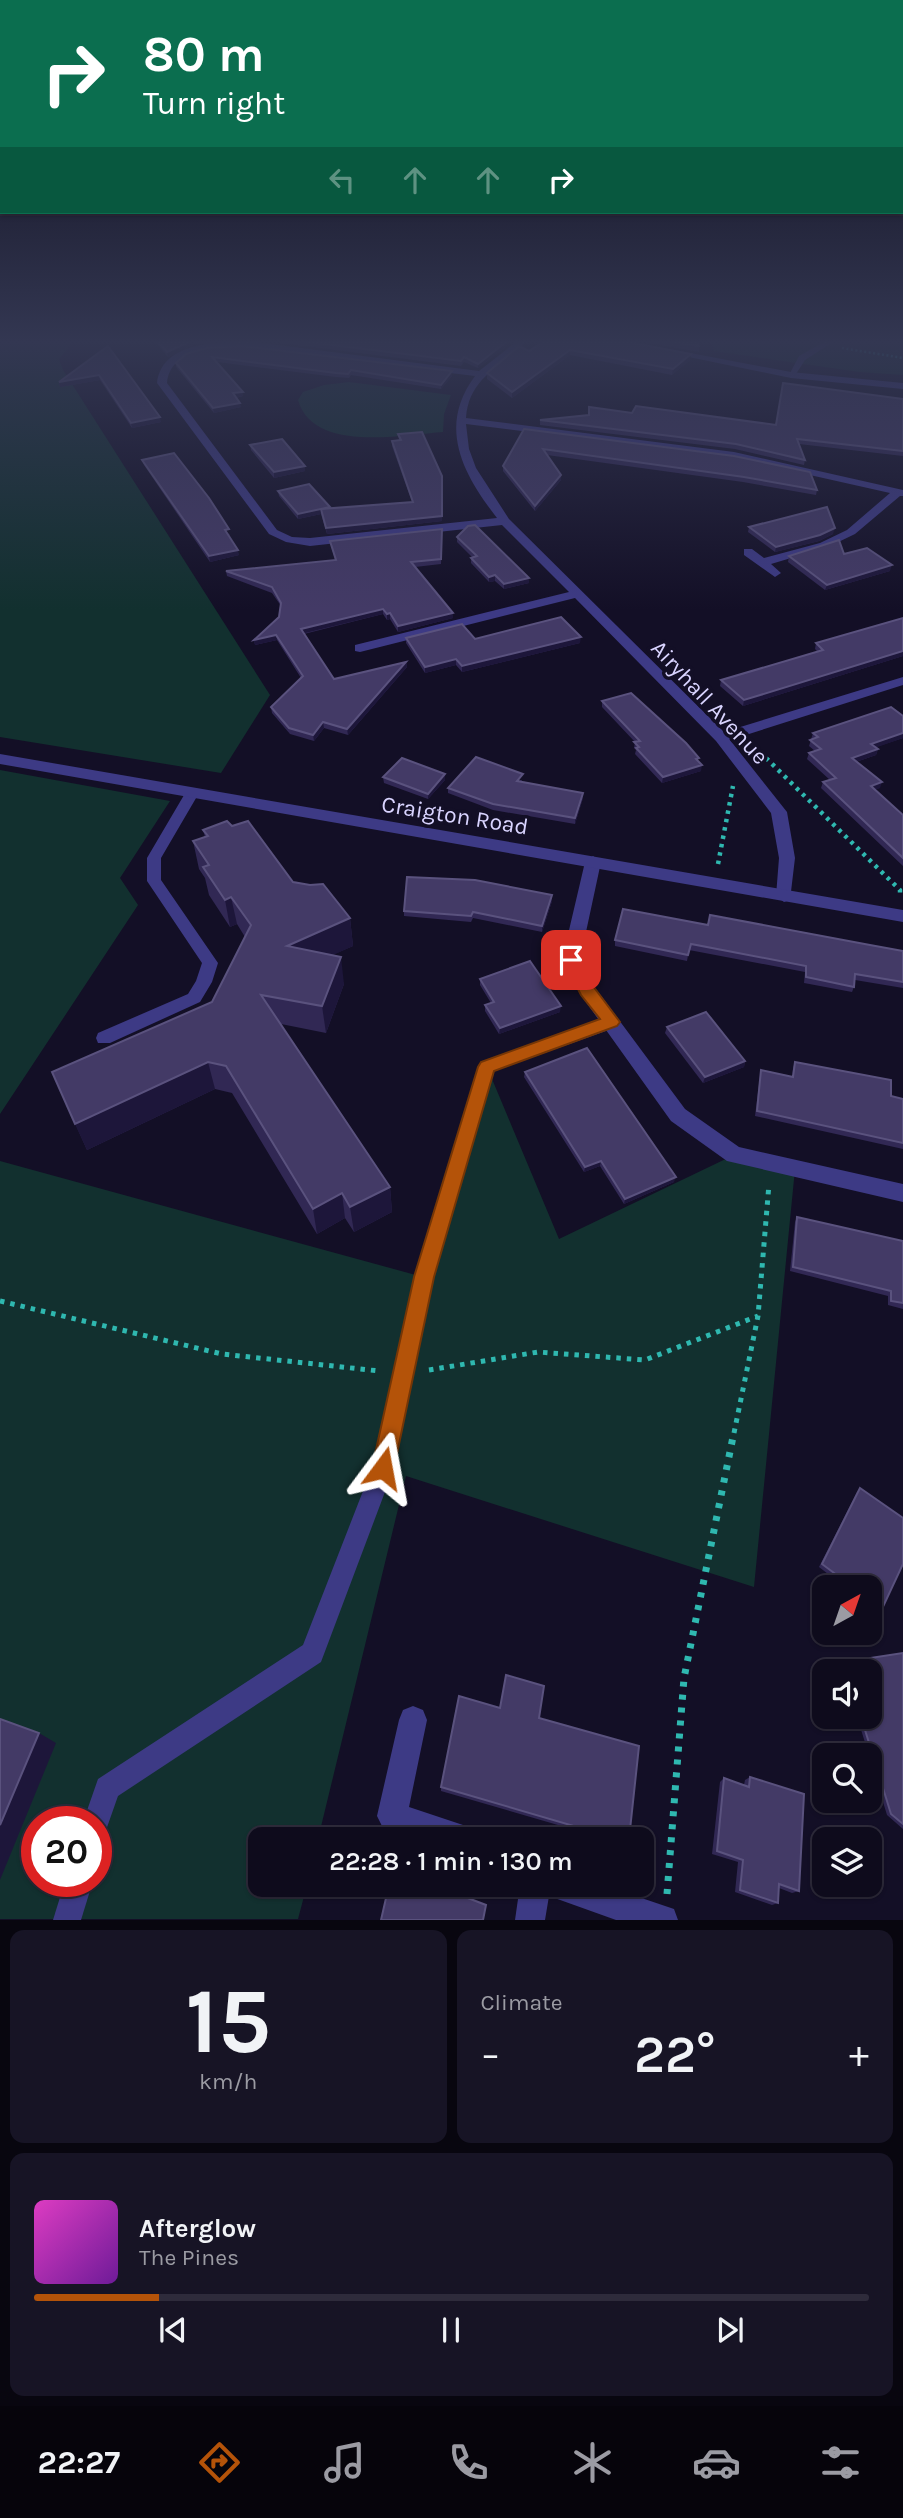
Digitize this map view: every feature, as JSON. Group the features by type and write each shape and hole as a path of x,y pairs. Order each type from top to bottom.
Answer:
{"street":[{"path":"198,432 273,532 290,540 310,542 505,521"},
{"name":"Airyhall Avenue","path":"461,432 461,445 468,466 482,493 505,521 721,738 779,812 787,858 784,896"},
{"path":"564,432 734,455 901,492"},
{"path":"761,563 824,545 851,532 901,492"},
{"path":"748,552 775,573"},
{"path":"360,648 576,594"},
{"path":"721,738 903,681"},
{"name":"Craigton Road","path":"0,759 903,916"},
{"path":"593,862 571,960 587,990 678,1115 734,1156 903,1193"},
{"path":"413,1720 392,1816 427,1827"},
{"path":"530,1920 533,1897"},
{"path":"595,1897 663,1919"}],"lane":[{"path":"104,1038 194,998 205,982 210,963 154,881 153,858 192,793"},
{"path":"102,1806 107,1788 312,1653 383,1468 424,1277 487,1067 611,1022"},
{"path":"67,1920 74,1897"}],"path":[{"path":"663,1919 670,1873 684,1678 758,1316 771,1163"},
{"path":"0,1301 222,1354 404,1374 538,1352 645,1360 758,1316"}],"green space":[{"path":"0,432 102,432 270,695 221,773 0,737"},
{"path":"332,432 443,432 383,437"},
{"path":"0,770 170,801 120,878 138,905 0,1114"},
{"path":"487,1067 559,1239 734,1155 795,1169 754,1587 406,1476 321,1827 248,1827 248,1897 304,1897 298,1919 0,1919 0,1161 423,1277"}],"building":[{"path":"422,432 442,476 442,516 326,528 321,509 413,502 392,441 401,440 398,434"},
{"path":"523,432 544,432 734,456 810,472 817,490 543,449 561,475 535,506 503,466"},
{"path":"635,432 903,432 903,451 797,439 805,460 736,444"},
{"path":"282,439 305,466 274,472 250,445"},
{"path":"174,453 209,498 229,529 225,530 238,550 209,556 142,460"},
{"path":"309,484 330,507 298,514 278,491"},
{"path":"827,507 835,528 776,547 749,527"},
{"path":"475,525 529,578 504,584 495,575 489,577 471,558 477,556 457,537 468,526"},
{"path":"442,529 441,559 411,562 453,613 398,626 390,613 387,614 383,609 301,629 334,679 406,662 347,729 323,722 313,735 289,728 271,707 303,676 276,635 254,640 279,617 281,603 272,587 226,571 336,560 330,541"},
{"path":"839,540 844,554 867,548 892,565 827,585 789,556"},
{"path":"561,617 581,637 462,666 456,659 425,667 406,638 462,624 475,639"},
{"path":"903,618 903,651 744,700 721,680 823,650 816,643"},
{"path":"631,693 686,743 702,765 663,777 636,748 639,747 634,742 640,741 602,701"},
{"path":"891,707 903,716 903,733 871,744 878,749 852,758 882,782 871,786 903,815 903,858 823,782 836,778 809,753 821,749 810,740 818,737 813,733"},
{"path":"476,757 523,774 517,781 583,793 575,818 493,804 448,788"},
{"path":"402,758 445,774 428,794 383,777"},
{"path":"227,821 232,826 248,821 293,882 323,884 350,918 287,946 341,957 322,1006 261,995 390,1187 350,1207 342,1193 313,1209 226,1066 208,1062 75,1124 52,1072 212,1002 251,925 231,897 225,900 203,867 209,865 193,841 208,836 203,830"},
{"path":"407,877 475,880 552,895 542,926 473,912 471,916 404,911"},
{"path":"623,909 708,925 710,915 903,951 903,982 855,974 854,987 806,977 806,966 691,944 688,955 615,940"},
{"path":"530,961 561,1006 500,1028 485,1005 494,1002 480,979"},
{"path":"706,1012 745,1061 705,1077 667,1027"},
{"path":"587,1048 676,1177 625,1199 601,1161 585,1167 525,1072"},
{"path":"795,1062 891,1080 891,1096 903,1099 903,1143 757,1111 761,1070 793,1077"},
{"path":"797,1217 903,1241 903,1303 891,1301 891,1291 793,1267"},
{"path":"860,1488 903,1518 903,1564 882,1609 882,1575 837,1575 822,1564"},
{"path":"903,1653 903,1824 891,1814 882,1785 882,1743 869,1743 865,1729 882,1729 882,1659 864,1659"},
{"path":"506,1675 544,1686 539,1718 639,1746 630,1827 577,1827 441,1787 459,1696 500,1708"},
{"path":"0,1719 39,1733 0,1825"},
{"path":"750,1777 804,1794 799,1891 779,1884 778,1903 740,1890 743,1860 717,1851 724,1778 749,1787"},
{"path":"386,1897 465,1897 486,1905 483,1920 381,1920"}],"route":[{"path":"383,1468 424,1277 487,1067 611,1022 587,990 571,960"}]}
